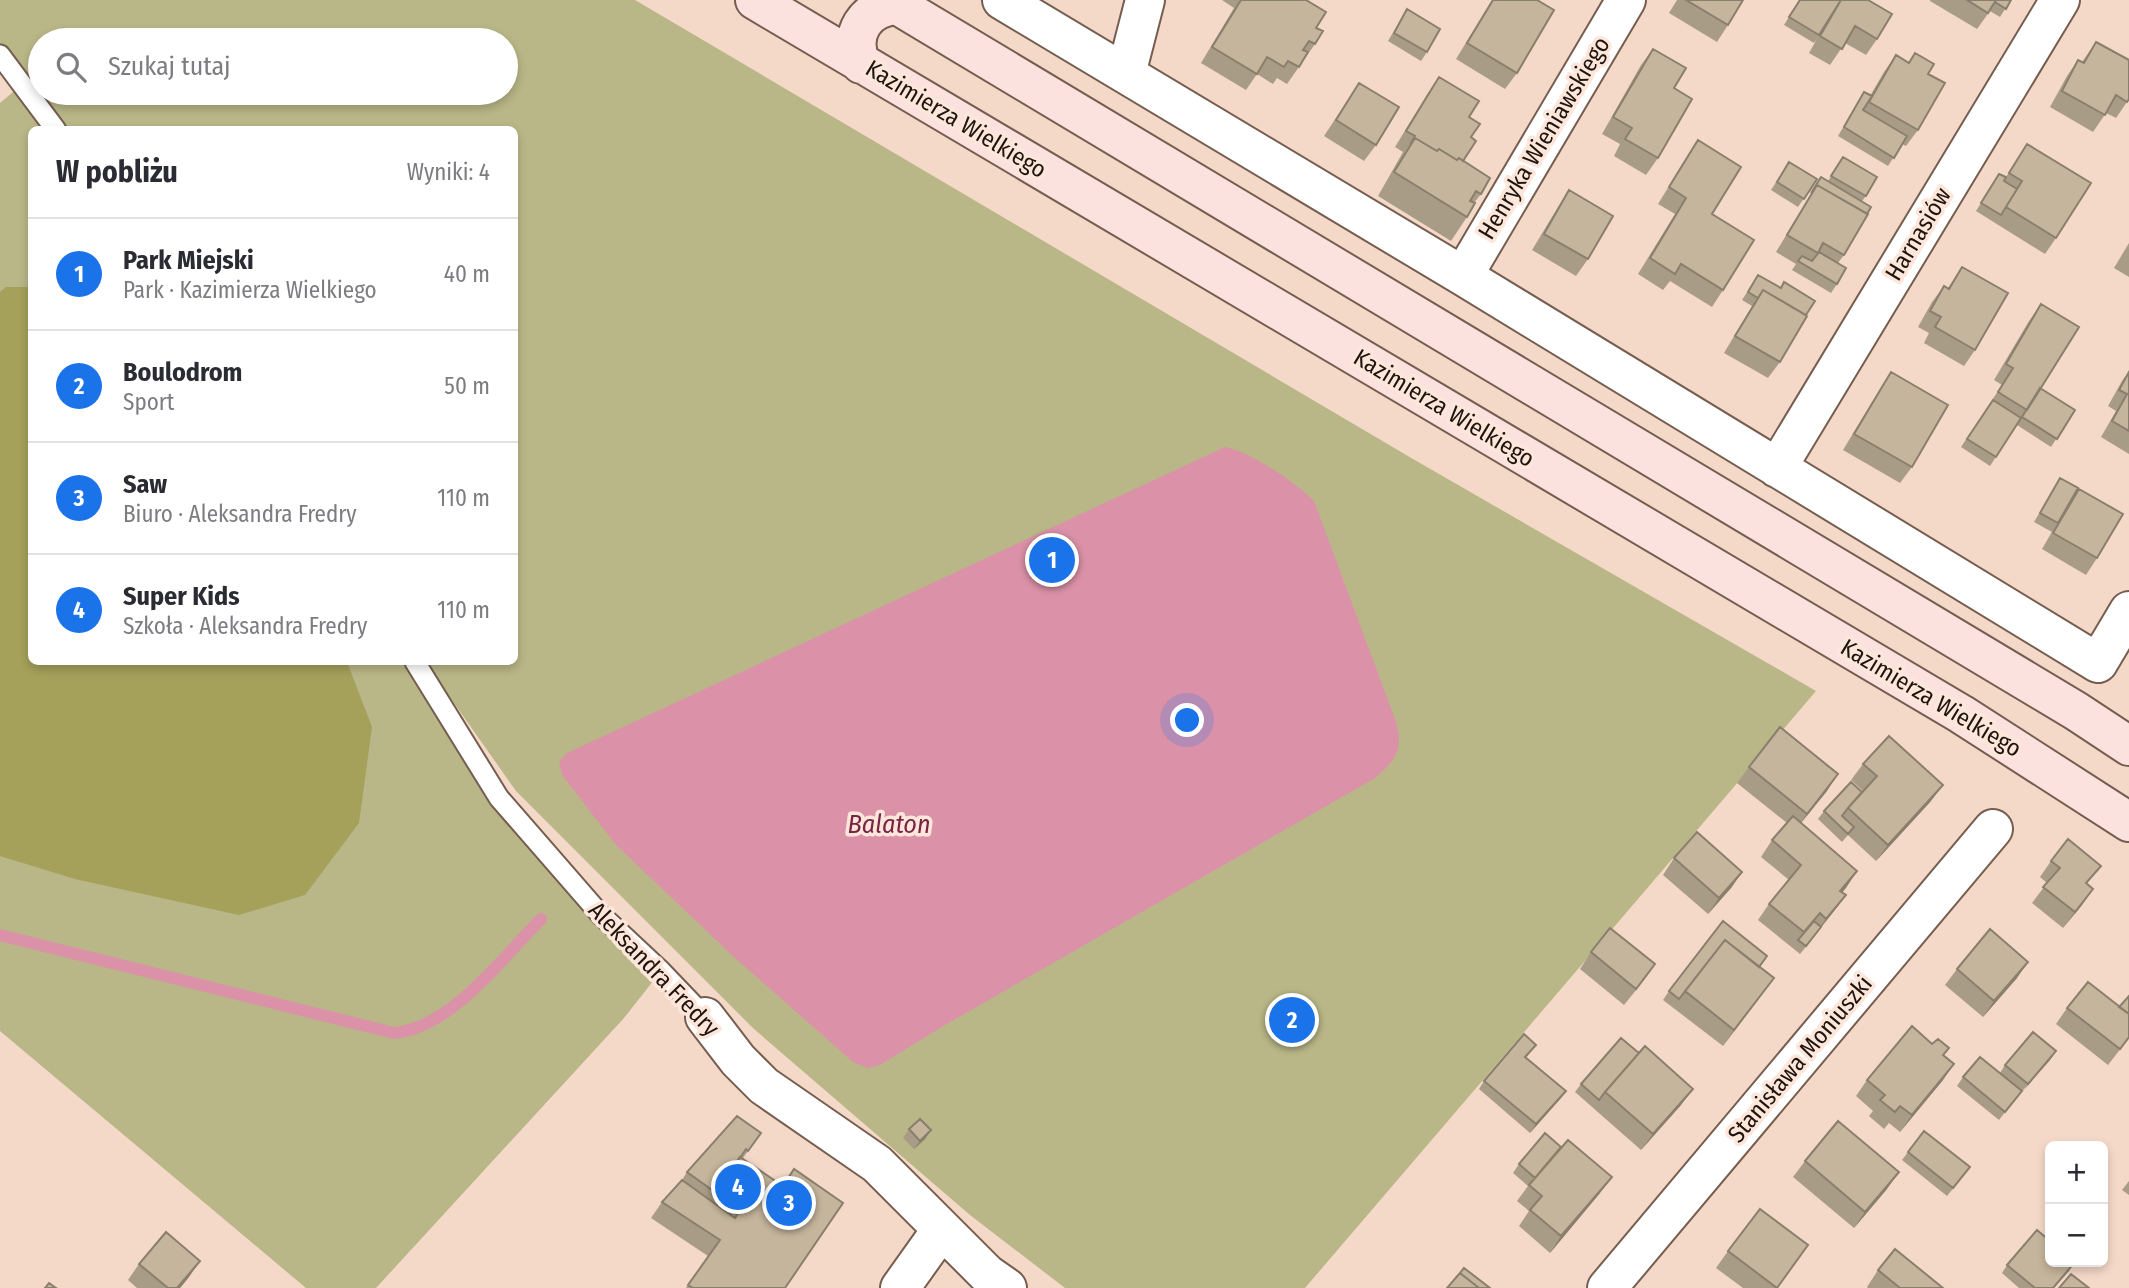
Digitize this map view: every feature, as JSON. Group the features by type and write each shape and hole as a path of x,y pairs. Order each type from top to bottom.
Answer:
{"main road":[{"name":"Kazimierza Wielkiego","path":"755,0 1961,714 2129,822"},
{"path":"862,64 857,52 858,28 874,10 893,2 2064,704 2129,746"}],"street":[{"path":"1002,0 1463,276 2098,663 2129,611"},
{"path":"1126,74 1145,0"},
{"name":"Henryka Wieniawskiego","path":"1463,276 1626,0"},
{"name":"Harnasiów","path":"1777,468 2060,0"},
{"name":"Stanisława Moniuszki","path":"1607,1288 1993,829"},
{"name":"Aleksandra Fredry","path":"705,1017 738,1060 764,1086 877,1164 987,1274 1007,1288"},
{"path":"900,1288 942,1229"}],"lane":[{"path":"0,55 28,92"},
{"path":"37,105 53,126"},
{"name":"Aleksandra Fredry","path":"417,665 499,798 600,914 705,1017"}],"shaded area":[{"path":"0,0 635,0 1413,459 1816,691 1305,1288 1065,1288 970,1215 754,1029 516,791 427,665 518,665 518,126 28,126 28,665 417,665 499,798 661,971 624,1018 376,1288 306,1288 0,1031 0,103 19,87 0,59"},
{"path":"6,287 28,287 28,665 348,665 372,727 359,823 305,895 239,915 75,879 0,856 0,292"}],"water":[{"name":"Balaton","path":"1225,447 1272,469 1314,501 1395,719 1399,737 1397,752 1389,765 1375,778 880,1065 868,1068 853,1062 735,958 616,845 562,775 559,762 567,753"}],"building":[{"path":"1241,0 1306,0 1326,12 1316,28 1323,31 1315,44 1309,41 1303,50 1308,52 1299,67 1288,61 1284,67 1267,57 1257,74 1212,47"},
{"path":"1493,0 1537,0 1554,10 1517,73 1467,43"},
{"path":"1686,0 1743,0 1728,25"},
{"path":"1800,0 1841,0 1819,35 1789,17"},
{"path":"1841,0 1868,0 1892,14 1877,39 1855,26 1842,49 1820,36"},
{"path":"1967,0 1996,0 1988,13"},
{"path":"2011,0 2006,9 1995,2"},
{"path":"1407,9 1440,29 1427,52 1394,33"},
{"path":"2096,42 2129,60 2129,99 2127,102 2116,95 2105,115 2062,91 2078,60 2084,63"},
{"path":"1653,49 1686,68 1674,88 1692,99 1658,158 1625,139 1632,128 1613,117"},
{"path":"1915,53 1934,64 1928,74 1945,83 1918,130 1869,102 1896,55 1909,63"},
{"path":"1439,77 1479,101 1469,117 1480,124 1471,137 1476,141 1463,161 1439,149 1437,151 1415,138 1410,145 1415,136 1406,131"},
{"path":"1359,83 1399,107 1376,145 1336,120"},
{"path":"1864,92 1872,96 1863,110 1907,136 1894,158 1844,127"},
{"path":"1415,138 1437,151 1439,149 1457,160 1459,158 1490,178 1481,194 1476,191 1470,201 1475,203 1467,217 1394,172"},
{"path":"1698,140 1741,167 1712,214 1754,240 1723,290 1681,264 1675,274 1650,258 1686,198 1669,187"},
{"path":"2027,144 2091,183 2056,238 2006,207 2022,181 2009,173"},
{"path":"1843,157 1877,177 1866,196 1831,176"},
{"path":"1789,162 1817,179 1804,199 1777,182"},
{"path":"1999,174 2006,177 2004,181 2017,189 2001,215 1981,203"},
{"path":"1821,177 1871,207 1867,214 1817,185 1811,193"},
{"path":"1817,185 1868,214 1844,255 1823,243 1818,253 1787,235"},
{"path":"1569,190 1613,216 1588,259 1544,234"},
{"path":"1819,252 1846,268 1837,284 1798,261 1802,256 1812,261"},
{"path":"1962,267 2008,293 1975,350 1935,327 1941,317 1930,311 1944,286 1949,289"},
{"path":"1758,275 1781,288 1784,282 1815,301 1806,315 1763,290 1758,298 1748,292"},
{"path":"1763,290 1807,316 1780,362 1735,336"},
{"path":"2041,304 2079,327 2027,410 1998,392 2013,368 2006,364"},
{"path":"1891,372 1948,405 1912,467 1854,434"},
{"path":"2129,372 2129,431 2112,421 2127,394 2119,390"},
{"path":"2040,388 2075,410 2057,439 2022,417"},
{"path":"1993,400 2021,418 1996,457 1967,439"},
{"path":"2060,478 2078,488 2058,523 2040,513"},
{"path":"2079,489 2123,514 2097,558 2053,533"},
{"path":"1780,727 1838,774 1807,814 1749,767"},
{"path":"1889,736 1943,785 1888,845 1848,808 1877,776 1863,764"},
{"path":"1851,782 1862,792 1842,816 1854,827 1848,834 1824,811"},
{"path":"1793,816 1857,871 1840,891 1846,895 1826,919 1820,913 1804,932 1769,904 1801,865 1772,840"},
{"path":"1697,832 1742,872 1719,898 1674,858"},
{"path":"2068,839 2101,866 2086,883 2093,889 2075,912 2043,887 2060,868 2051,861"},
{"path":"1723,921 1767,956 1759,967 1725,940 1679,999 1669,991"},
{"path":"1814,921 1821,927 1806,946 1798,940"},
{"path":"1610,928 1655,964 1636,989 1591,952"},
{"path":"1990,929 2028,962 1994,1001 1957,969"},
{"path":"1725,940 1774,978 1734,1030 1685,991"},
{"path":"2088,982 2129,1014 2129,1037 2120,1049 2067,1008"},
{"path":"2129,996 2129,1014 2119,1007"},
{"path":"1912,1026 1932,1044 1938,1039 1949,1048 1943,1055 1954,1064 1912,1115 1900,1106 1895,1112 1880,1100 1885,1095 1867,1080"},
{"path":"2033,1032 2056,1051 2028,1084 2005,1065"},
{"path":"1524,1034 1536,1045 1525,1057 1566,1091 1536,1124 1484,1081"},
{"path":"1621,1038 1639,1053 1599,1100 1581,1084"},
{"path":"1645,1046 1693,1089 1653,1134 1605,1092"},
{"path":"1980,1057 2022,1091 2005,1112 1963,1077"},
{"path":"737,1116 761,1133 748,1151 746,1149 720,1187 744,1204 740,1210 687,1172"},
{"path":"920,1119 931,1130 920,1141 909,1129"},
{"path":"1838,1121 1899,1172 1865,1212 1805,1161"},
{"path":"1924,1131 1970,1167 1953,1188 1908,1152"},
{"path":"1545,1133 1561,1147 1535,1178 1519,1164"},
{"path":"1568,1140 1612,1177 1561,1236 1530,1210 1542,1196 1529,1185"},
{"path":"740,1157 783,1186 794,1169 843,1203 785,1288 693,1288 688,1285 720,1240 662,1202 682,1180 735,1218 744,1204 720,1187"},
{"path":"1760,1209 1808,1245 1777,1288 1728,1251"},
{"path":"2037,1230 2045,1237 2045,1267 2071,1267 2053,1288 2035,1288 2007,1265"},
{"path":"166,1232 200,1261 177,1288 168,1288 139,1264"},
{"path":"1895,1249 1943,1288 1900,1288 1878,1270"},
{"path":"1464,1268 1490,1288 1479,1288 1460,1273"},
{"path":"1460,1273 1479,1288 1447,1288"},
{"path":"2071,1274 2089,1288 2059,1288"}],"waterway":[{"path":"0,935 394,1033 436,1019 455,1005 474,989 541,919"}],"place":[{"name":"Park Miejski","path":"1052,560"},
{"name":"Boulodrom","path":"1292,1020"},
{"name":"Super Kids","path":"738,1187"},
{"name":"Saw","path":"789,1203"}]}
